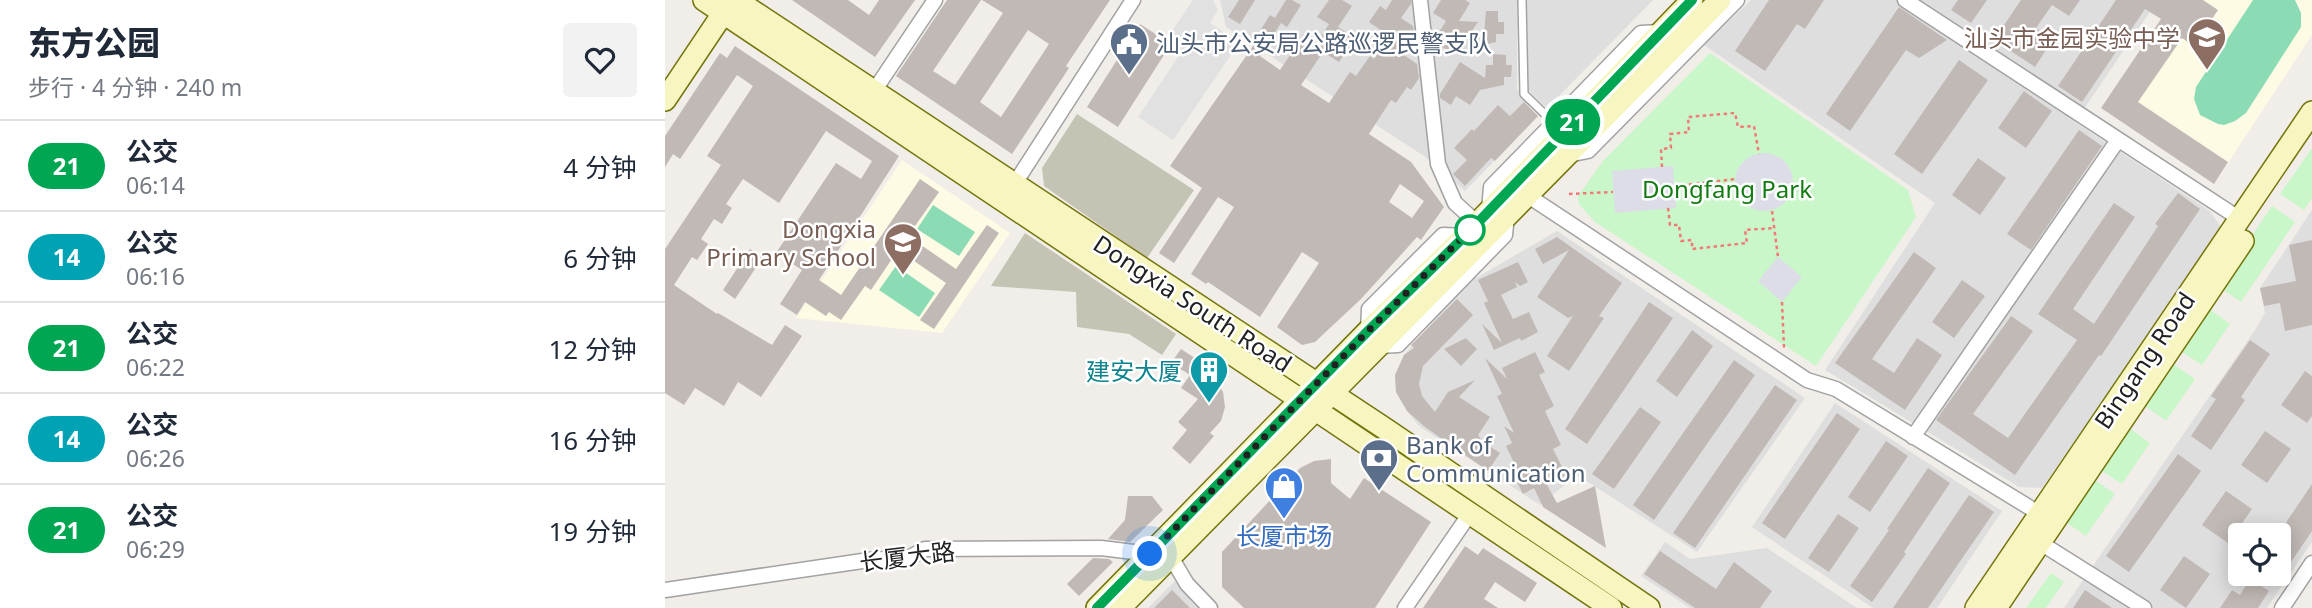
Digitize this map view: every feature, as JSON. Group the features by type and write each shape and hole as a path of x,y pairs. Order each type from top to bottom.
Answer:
{"street":[{"path":"874,91 936,0"},
{"path":"1009,192 1133,0"},
{"path":"1420,0 1438,164 1455,203 1485,221"},
{"path":"1373,339 1660,32 1688,8 1720,0"},
{"path":"1566,156 1588,151 1737,0"},
{"path":"1905,0 2240,219"},
{"path":"665,87 723,4"},
{"path":"665,100 723,4"},
{"name":"Dongxia South Road","path":"723,4 874,91 1009,192 1308,405 1471,512 1583,599 1611,608"},
{"name":"Dongxia South Road","path":"723,4 1009,192 1324,389 1649,608"},
{"path":"1688,8 1696,41"},
{"path":"1121,608 1161,556 1485,221 1527,195 1566,156 1688,8"},
{"path":"1485,221 1491,187 1641,33 1660,32"},
{"name":"Bingang Road","path":"1976,608 2312,112"},
{"name":"Bingang Road","path":"1996,608 2312,138"},
{"path":"1913,437 2118,140"},
{"path":"1527,195 1807,380 1836,390 2039,514"},
{"path":"1405,608 1471,512"},
{"path":"2039,542 2144,608"},
{"name":"长厦大路","path":"665,590 876,559 905,560 925,549 1101,548 1161,556"},
{"path":"1097,608 1161,556"},
{"path":"1161,556 1210,608"},
{"path":"2282,608 2312,563"}],"lane":[{"path":"1522,0 1524,94 1554,122"}],"path":[{"path":"1662,167 1661,149 1671,148 1670,134 1689,132 1688,117 1735,113 1738,127 1754,125 1759,154"},
{"path":"1675,186 1736,179"},
{"path":"1569,194 1613,192"},
{"path":"1668,208 1670,225 1679,225 1681,241 1692,240 1692,249 1747,243 1745,230 1774,228"},
{"path":"1772,211 1778,257"},
{"path":"1782,302 1785,365"}],"shaded area":[{"path":"1193,0 1213,0 1218,10 1210,23 1239,43 1173,140 1138,117 1180,54 1168,37"},
{"path":"1220,0 1517,0 1517,89 1524,102 1538,116 1465,191 1424,156 1226,27"},
{"path":"1527,0 1653,0 1547,108 1528,90"},
{"path":"1751,0 2158,0 2075,122 2210,211 2223,230 2042,488 2019,487 1825,370 1935,203 1704,45"},
{"name":"汕头市金园实验中学","path":"2164,0 2312,0 2312,35 2214,184 2101,108 2161,20 2154,15"},
{"path":"1077,114 1194,190 1147,258 1044,186 1042,168"},
{"path":"1764,153 1780,158 1788,166 1793,182 1788,198 1780,206 1764,211 1748,206 1740,198 1735,182 1740,166 1748,158"},
{"name":"Dongxia Primary School","path":"902,160 1010,233 942,333 796,318"},
{"path":"1673,166 1676,208 1615,213 1612,171"},
{"path":"2312,210 2312,542 2291,573 2291,523 2228,523 2228,586 2282,586 2267,608 2064,608 2255,330 2265,313 2260,288"},
{"path":"1557,231 1805,398 1697,552 1577,475 1540,505 1419,426 1396,392 1395,375 1404,355 1464,285"},
{"path":"1025,233 1176,334 1162,355 1129,334 1077,327 1076,292 991,286"},
{"path":"1778,257 1802,277 1782,302 1758,281"},
{"path":"1835,403 2002,511 1937,608 1873,608 1752,527"},
{"path":"1665,542 1690,559 1767,548 1857,608 1690,608 1641,576"},
{"path":"1175,581 1200,608 1148,608"}],"green space":[{"path":"2253,0 2295,0 2301,13 2301,27 2246,113 2235,121 2218,124 2200,115 2194,99 2196,87"},
{"name":"Dongfang Park","path":"1710,53 1908,190 1916,217 1816,366 1595,222 1579,204 1578,196 1603,161"},
{"path":"2312,148 2312,198 2304,210 2280,194"},
{"path":"933,205 975,232 959,256 917,229"},
{"path":"2272,206 2295,222 2241,302 2218,286"},
{"path":"896,266 935,293 919,317 879,290"},
{"path":"2208,308 2230,324 2202,365 2179,350"},
{"path":"2173,364 2195,379 2166,421 2144,405"},
{"path":"2128,427 2150,443 2122,484 2099,469"},
{"path":"2093,479 2115,494 2086,536 2064,521"},
{"path":"2051,573 2064,582 2046,608 2026,608"}],"building":[{"path":"792,0 848,0 869,15 879,0 915,0 875,57"},
{"path":"947,0 981,0 933,71 955,85 1003,13 982,0 1110,0 1012,154 896,76","holes":["1028,30 1049,44 1001,117 980,102"]},
{"path":"1239,0 1255,0 1240,24 1228,17"},
{"path":"1286,0 1301,5 1287,27 1281,23 1260,56 1280,70 1304,34 1317,43 1329,24 1317,17 1329,0 1342,0 1352,6 1338,27 1355,38 1339,62 1323,52 1301,85 1329,103 1350,72 1356,76 1370,56 1374,59 1389,36 1369,22 1380,6 1386,10 1392,0 1411,0 1401,18 1413,26 1415,39 1404,55 1417,64 1419,78 1411,90 1407,87 1396,103 1391,100 1369,134 1411,162 1444,207 1421,240 1417,237 1361,299 1315,342 1302,345 1277,327 1319,263 1302,252 1260,317 1208,282 1206,284 1191,274 1234,207 1218,197 1174,263 1159,253 1202,188 1170,166 1260,36 1258,34 1270,15 1275,18","holes":["1400,184 1424,201 1412,218 1389,202"]},
{"path":"1441,0 1465,0 1470,3 1459,21 1478,22 1459,50 1450,52 1443,47 1440,52 1435,49 1434,40 1446,21 1433,13"},
{"path":"1769,0 1824,0 1805,29 1797,24 1765,71 1735,51"},
{"path":"1958,0 1987,0 1971,23 1951,10"},
{"path":"2021,0 2080,0 2069,16 2052,5 2036,28 2053,39 2035,67 1994,40"},
{"path":"2116,0 2203,0 2218,10 2194,46 2182,38 2138,102 2228,162 2214,184 2101,108 2161,19 2145,9 2082,102 2058,86"},
{"path":"1899,7 1947,40 1919,58 1906,50 1850,131 1826,114"},
{"path":"1486,11 1498,11 1498,22 1504,22 1504,34 1496,34 1496,42 1483,45"},
{"name":"汕头市公安局公路巡逻民警支队","path":"1140,24 1171,44 1118,127 1087,107"},
{"path":"735,46 899,156 819,280 841,295 920,179 939,192 908,236 956,269 987,225 999,233 934,329 920,320 946,283 898,250 871,290 865,286 841,320 829,312 826,316 805,302 797,315 780,304 802,270 776,253 836,163 861,179 872,161 826,131 779,203 743,179 726,204 732,208 722,224 714,219 701,239 708,244 697,260 692,257 674,285 717,314 772,345 785,325 802,336 761,397 738,382 724,406 695,388 684,405 665,393 665,249 721,165 707,156 753,86 737,75 680,159 673,154 665,167 665,136 720,53 727,58"},
{"path":"1493,54 1506,55 1506,65 1512,65 1511,77 1504,77 1504,85 1480,90 1470,105 1456,96 1451,105 1440,98 1460,62 1485,78 1486,65 1493,65"},
{"path":"1959,60 1988,80 1922,174 1894,154"},
{"path":"2024,91 2052,111 2026,148 1998,128"},
{"path":"1524,102 1538,116 1495,161 1491,158 1465,186 1453,174 1467,160 1454,148 1498,105 1510,116"},
{"path":"2079,130 2102,146 2031,250 2007,234"},
{"path":"1978,158 2006,178 1980,215 1952,195"},
{"path":"2178,193 2200,209 2101,356 2099,355 2015,475 1936,420 2011,316 2033,331 1973,414 2008,438 2077,340 2038,314 2114,203 2135,217 2073,309 2094,324 2158,226 2155,224"},
{"path":"1557,237 1622,283 1599,316 1604,318 1569,371 1547,356 1573,316 1568,318 1537,297 1569,250 1543,264 1535,249"},
{"path":"2312,240 2312,325 2285,331 2280,303 2264,306 2260,288 2296,281 2289,245"},
{"path":"750,249 763,257 735,299 723,290"},
{"path":"1914,252 1936,268 1872,359 1894,373 1917,338 1942,355 1905,410 1835,363"},
{"path":"1518,262 1528,282 1520,286 1515,282 1517,287 1501,295 1513,319 1529,312 1538,332 1494,350 1482,324 1502,343 1484,303 1488,301 1478,280"},
{"path":"1962,280 1985,296 1954,338 1932,322"},
{"path":"1457,299 1473,315 1423,366 1419,384 1422,396 1435,412 1448,392 1475,380 1459,397 1490,417 1478,435 1483,442 1500,453 1488,471 1425,427 1407,411 1396,392 1395,375 1404,355 1414,348 1411,345"},
{"path":"1649,302 1673,318 1587,444 1565,429"},
{"path":"1692,330 1713,346 1677,397 1656,381"},
{"path":"1466,338 1477,349 1461,366 1444,349"},
{"path":"2250,340 2270,354 2241,397 2245,400 2211,450 2191,436 2216,399 2211,396"},
{"name":"建安大厦","path":"1181,349 1216,372 1213,377 1223,392 1225,407 1221,421 1210,433 1214,436 1190,464 1172,448 1187,430 1178,422 1198,399 1181,388 1190,375 1171,363"},
{"path":"1535,352 1545,372 1539,375 1554,406 1545,411 1561,445 1553,449 1566,475 1547,485 1557,503 1595,486 1606,548 1543,507 1534,488 1523,494 1517,482 1522,479 1506,446 1512,443 1504,426 1514,433 1497,396 1502,394 1485,358 1507,379 1502,368"},
{"path":"1734,360 1755,375 1654,520 1633,505"},
{"path":"2305,371 2312,376 2312,416 2307,423 2281,405"},
{"path":"1775,385 1797,400 1695,548 1673,533"},
{"path":"1640,407 1661,422 1614,489 1592,474"},
{"path":"1837,413 1860,429 1785,539 1762,523"},
{"path":"2265,431 2291,449 2267,483 2241,465"},
{"path":"1886,441 1908,456 1870,512 1848,497"},
{"path":"2178,454 2201,471 2129,572 2106,556"},
{"path":"1331,459 1331,483 1350,499 1364,478 1431,522 1375,608 1244,608 1222,587 1222,552 1300,468 1314,461"},
{"path":"1928,468 1950,483 1904,552 1906,554 1872,602 1850,586"},
{"path":"2312,484 2312,531 2291,562 2291,523 2286,523"},
{"path":"2226,491 2252,509 2242,523 2228,523 2228,543 2202,525"},
{"path":"1969,495 1994,512 1928,608 1893,608"},
{"path":"1128,496 1152,496 1163,510 1130,542 1108,539 1125,520"},
{"path":"1838,514 1859,528 1829,572 1808,558"},
{"path":"1465,546 1478,555 1483,548 1537,583 1525,602 1495,582 1484,599 1498,608 1423,608"},
{"path":"1660,551 1716,589 1734,562 1772,591 1760,608 1695,608 1644,574"},
{"path":"2184,556 2210,574 2186,608 2160,590"},
{"path":"1093,558 1109,559 1113,562 1079,596 1067,584"},
{"path":"2246,586 2261,586 2269,591 2258,608 2220,608 2232,590 2240,595"},
{"path":"1172,590 1190,608 1154,608"},
{"path":"2085,590 2112,608 2073,608"}],"bus line":[{"name":"21","path":"1097,608 1368,331 1465,236 1692,0"}],"place":[{"name":"汕头市金园实验中学","path":"2207,71"},
{"name":"汕头市公安局公路巡逻民警支队","path":"1129,76"},
{"name":"Dongxia Primary School","path":"903,276"},
{"name":"建安大厦","path":"1209,404"},
{"name":"Bank of Communication","path":"1379,492"},
{"name":"长厦市场","path":"1284,520"}],"route":[{"path":"1150,554 1470,230"}]}
